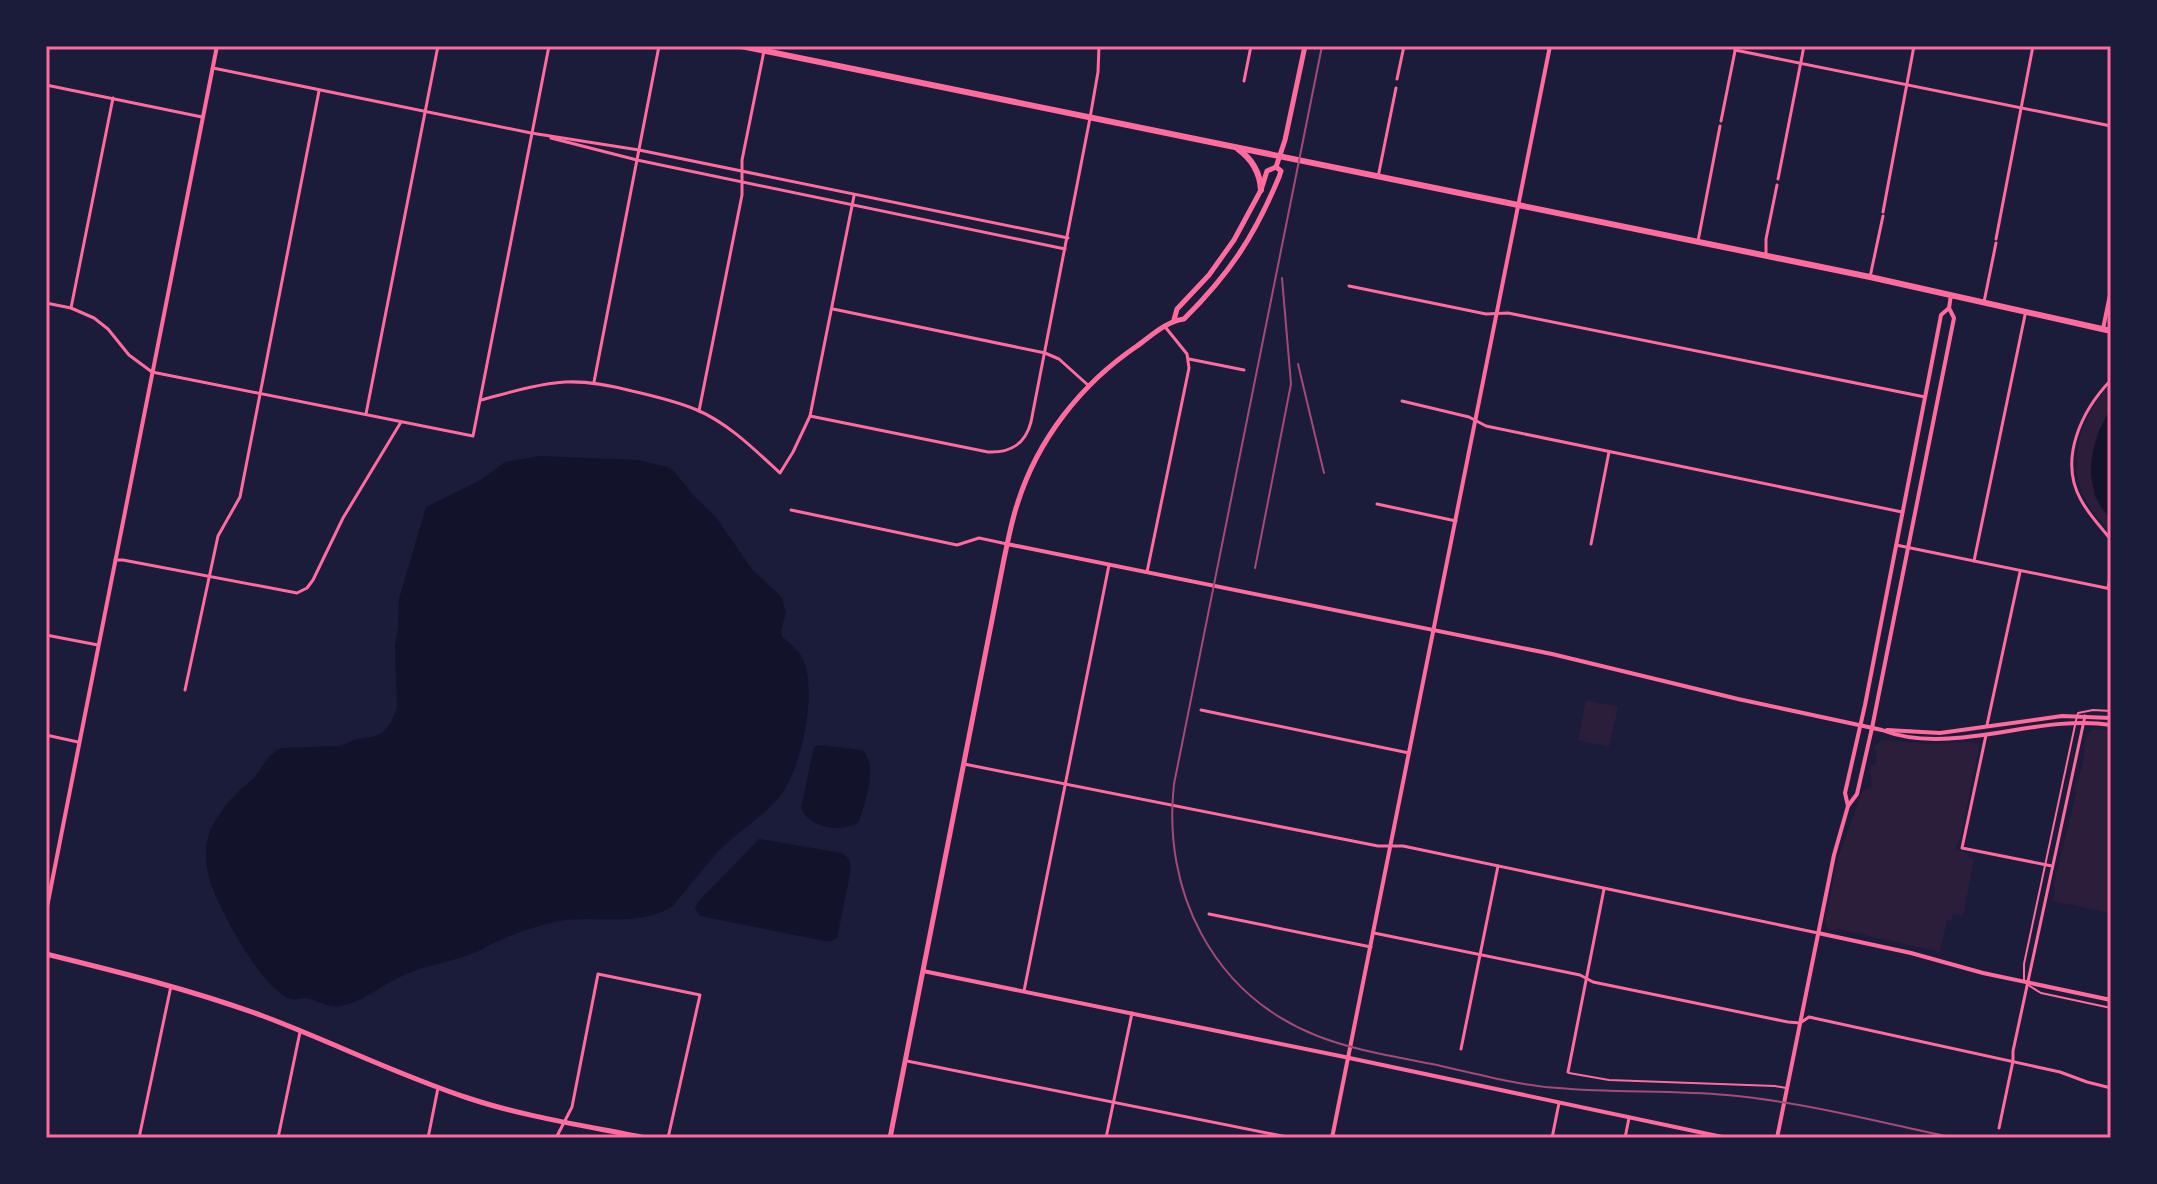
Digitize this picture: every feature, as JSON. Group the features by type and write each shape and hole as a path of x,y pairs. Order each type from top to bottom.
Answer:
{"highway":[{"path":"741,46 765,48 1090,118 1698,241 2111,331"},
{"path":"1235,147 1252,162 1260,178 1261,190"}],"main road":[{"path":"1174,320 1177,309 1209,275 1234,240 1261,190 1267,171 1276,167 1305,46"},
{"path":"890,1138 1017,504 1039,453 1057,424 1089,386 1125,354 1174,320 1184,319 1237,259 1265,210 1279,177 1281,171 1276,167"},
{"path":"46,954 134,975 226,1003 300,1030 438,1088 508,1109 646,1138"}],"street":[{"path":"46,912 217,46"},
{"path":"366,414 438,46"},
{"path":"46,303 71,308 94,318 108,329 129,355 152,372 473,436 549,46"},
{"path":"594,382 659,46"},
{"path":"810,416 998,453 1016,447 1029,431 1090,118 1099,46"},
{"path":"1244,81 1251,46"},
{"path":"1397,79 1404,46"},
{"path":"1332,1138 1550,46"},
{"path":"1778,179 1804,46"},
{"path":"1870,277 1914,46"},
{"path":"1984,302 2033,46"},
{"path":"699,411 742,195 742,160 765,48"},
{"path":"1698,241 1736,48 1801,64 2111,126"},
{"path":"213,68 531,133 637,160 1065,249"},
{"path":"46,85 202,117"},
{"path":"1378,177 1396,88"},
{"path":"185,690 218,536 240,497 319,90"},
{"path":"71,308 113,98"},
{"path":"531,133 639,150 1068,238"},
{"path":"1766,256 1766,239 1777,185"},
{"path":"481,400 528,387 563,382 594,382 662,398 699,411 721,424 780,473 810,416 854,195"},
{"path":"1349,286 1486,314 1508,313 1925,397"},
{"path":"2103,329 2111,290"},
{"path":"1777,1138 1834,855 1848,806 1857,794 1872,728 1954,318 1949,308 1951,295"},
{"path":"1848,806 1845,793 1941,315 1949,308"},
{"path":"832,309 1045,353 1059,359 1089,386"},
{"path":"1974,561 2026,311"},
{"path":"1147,572 1189,368 1189,359 1165,327"},
{"path":"1189,359 1244,370"},
{"path":"2111,380 2084,416 2078,431 2073,473 2079,498 2111,540"},
{"path":"1402,401 1469,417 1486,426 1902,512"},
{"path":"114,560 297,593 307,588 313,580 354,500 401,422"},
{"path":"1591,544 1609,452"},
{"path":"1377,504 1456,521"},
{"path":"791,510 957,545 979,538 1434,629 1913,737 1952,737 2111,718"},
{"path":"1896,545 2109,588 2111,573"},
{"path":"1024,991 1109,565"},
{"path":"1987,725 2021,571"},
{"path":"46,635 98,645"},
{"path":"1201,710 1409,753"},
{"path":"1882,730 1940,733 2077,716 2111,725"},
{"path":"1999,1128 2026,983 2084,720"},
{"path":"1986,733 1962,848 2052,866"},
{"path":"46,735 78,742"},
{"path":"964,764 1378,846 1403,846 1911,953 1983,973 2111,1000"},
{"path":"1461,1049 1498,866"},
{"path":"1568,1072 1604,889"},
{"path":"1209,914 1371,947"},
{"path":"1374,933 1788,1022 1800,1023 1809,1017 2060,1072 2111,1088"},
{"path":"923,971 1629,1117 1699,1135 1727,1138"},
{"path":"556,1138 572,1107 598,974 700,995 668,1138"},
{"path":"139,1138 171,986"},
{"path":"1106,1138 1132,1013"},
{"path":"278,1138 300,1030"},
{"path":"906,1061 1292,1138"},
{"path":"428,1138 438,1088"},
{"path":"1552,1138 1559,1103"},
{"path":"1625,1138 1629,1117"}],"lane":[{"path":"2111,711 2078,713 2024,964 2026,983 2041,993 2111,1008"},
{"path":"1568,1072 1609,1080 1787,1088"}],"shaded area":[{"path":"2111,383 2111,408 2098,433 2094,496 2111,519 2111,535 2085,499 2079,484 2077,452 2092,408"},
{"path":"2111,408 2111,519 2095,493 2091,465 2097,436"},
{"path":"540,456 639,460 674,471 715,516 751,568 782,598 786,613 782,637 803,659 809,688 803,741 793,773 772,805 716,854 673,906 659,913 630,919 569,920 539,926 473,954 408,973 363,998 340,1006 305,998 293,999 282,994 270,984 246,952 213,889 206,852 214,824 233,797 281,748 340,746 382,733 390,724 397,709 395,647 399,599 426,507 479,481 505,462"},
{"path":"1586,700 1618,707 1609,747 1578,740"},
{"path":"2093,729 2111,730 2111,913 2053,901 2054,884 2076,793 2074,787 2082,766 2086,737"},
{"path":"1885,740 1926,744 1970,742 1979,748 1961,835 1955,849 1968,853 1967,858 1974,859 1963,916 1953,914 1952,921 1947,920 1940,952 1832,930 1825,923 1837,861 1862,792 1871,787 1870,768 1875,765 1877,757 1874,747"},
{"path":"814,747 862,750 867,756 870,764 869,785 858,823 843,828 826,827 811,820 801,808"},
{"path":"759,839 842,853 847,857 850,874 837,938 830,942 700,916 695,908 698,902"}],"railway":[{"path":"1322,46 1174,784 1172,824 1176,862 1186,899 1201,934 1222,965 1248,993 1279,1017 1343,1045 1526,1084 1579,1090 1706,1093 1756,1098 1954,1138"},
{"path":"1255,568 1291,384 1282,278"},
{"path":"1298,364 1324,473"}]}
